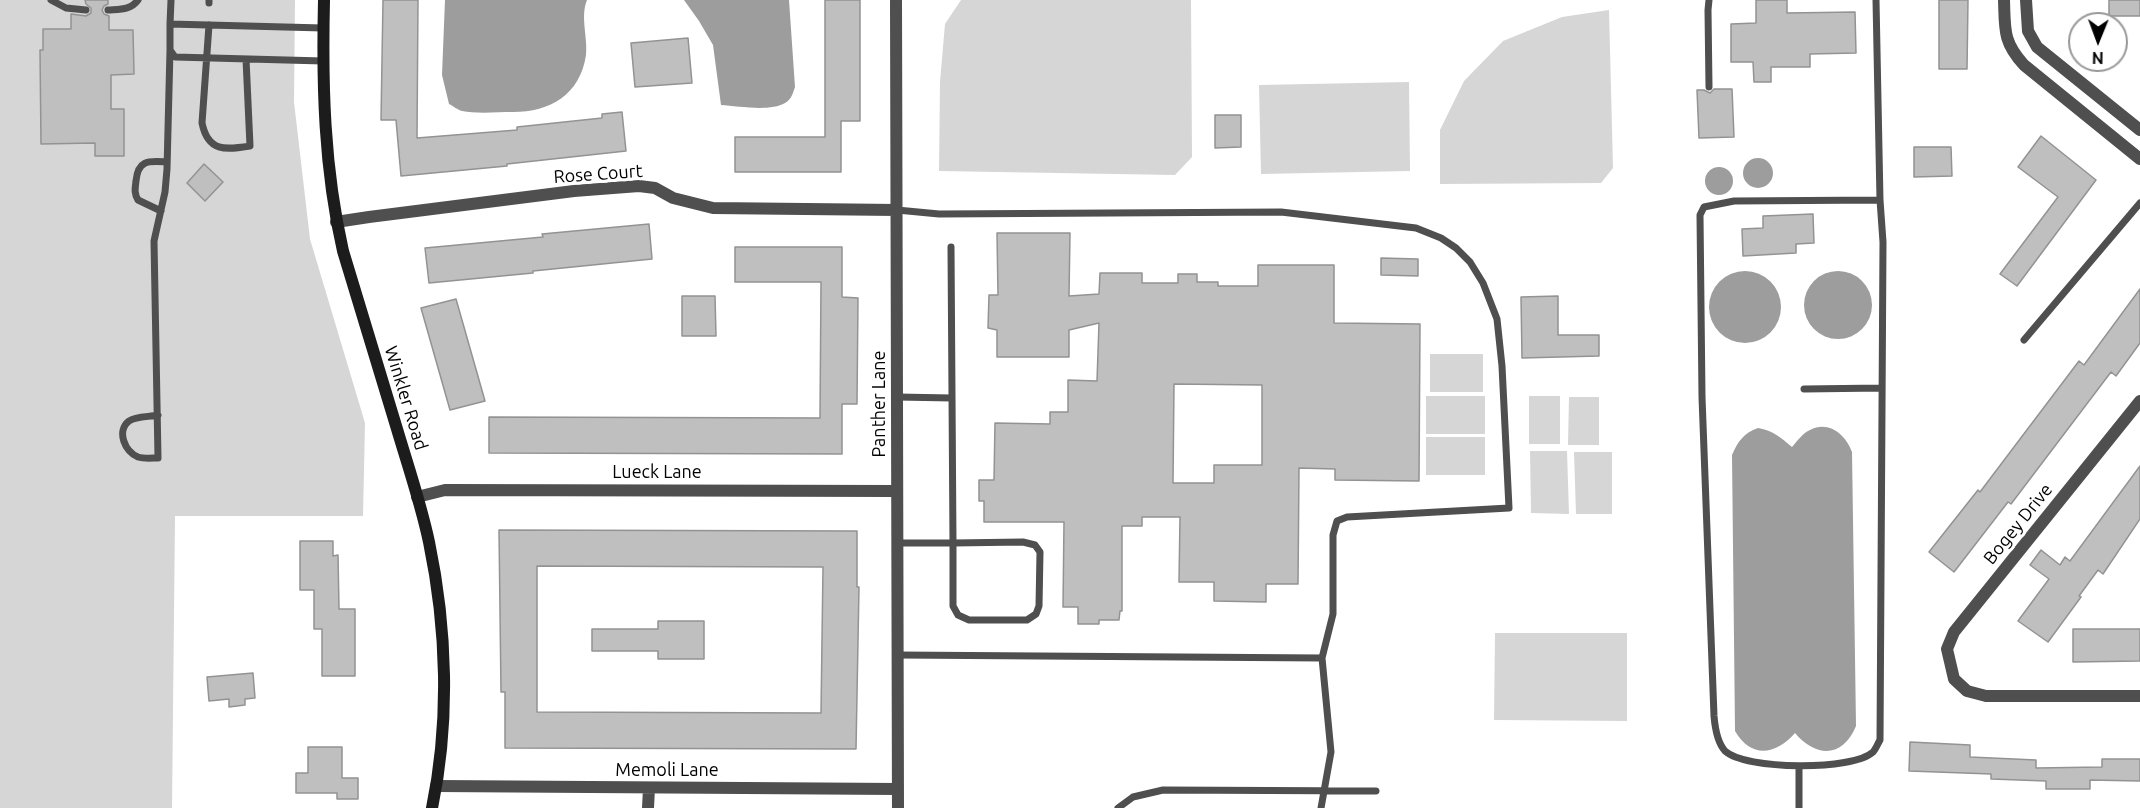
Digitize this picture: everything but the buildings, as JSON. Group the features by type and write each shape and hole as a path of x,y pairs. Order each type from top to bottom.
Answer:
{"street":[{"name":"Winkler Road","path":"324,0 325,142 336,222 417,496 429,541 437,586 442,638 441,741 432,808"},
{"name":"Panther Lane","path":"896,0 898,808"},
{"path":"2004,0 2005,32 2012,51 2024,65 2140,159"},
{"path":"2026,0 2028,31 2037,47 2140,130"},
{"name":"Rose Court","path":"336,222 369,216 639,186 655,188 673,198 713,208 897,210"},
{"name":"Bogey Drive","path":"2140,401 1954,632 1947,649 1954,678 1967,691 1986,696 2140,696"},
{"name":"Lueck Lane","path":"417,496 445,490 897,491"},
{"name":"Memoli Lane","path":"436,786 898,789"},
{"path":"648,808 649,788"}],"lane":[{"path":"51,0 66,8 86,10"},
{"path":"108,9 132,7 138,0"},
{"path":"158,415 128,422 123,437 130,452 139,457 158,458 158,415 154,241 165,192 171,0"},
{"path":"1709,0 1709,87"},
{"path":"1876,0 1883,242 1880,740 1872,753 1858,759 1798,767 1738,760 1720,745 1714,716 1702,396 1700,215 1704,207 1734,201 1880,200"},
{"path":"170,24 323,28"},
{"path":"209,25 202,123 204,134 210,143 224,148 250,146 246,59"},
{"path":"170,50 175,57 323,61"},
{"path":"160,211 142,203 136,196 134,190 136,173 138,168 146,163 167,162"},
{"path":"2024,340 2140,203"},
{"path":"897,210 939,214 1281,212 1416,228 1442,238 1470,262 1484,282 1497,319 1502,366 1509,508 1347,517 1337,521 1333,535 1333,614 1323,658 1331,752 1321,808"},
{"path":"897,543 953,543 1023,542 1035,544 1040,552 1039,606 1036,614 1027,620 969,620 958,615 953,606 953,543 951,247"},
{"path":"1804,389 1882,388"},
{"path":"897,397 952,398"},
{"path":"897,655 1323,658"},
{"path":"1798,767 1799,808"},
{"path":"1118,808 1133,797 1163,790 1376,791"}],"shaded area":[{"path":"0,0 295,0 294,102 310,239 365,423 363,516 175,516 172,808 0,808"},
{"path":"445,0 587,0 584,13 586,55 577,81 561,98 539,109 487,113 468,112 449,104 442,75"},
{"path":"684,0 789,0 795,87 789,100 779,106 771,107 721,105 713,45"},
{"path":"961,0 1191,0 1192,157 1175,175 939,171 940,82 945,24"},
{"path":"1609,10 1613,168 1601,183 1440,184 1440,130 1464,81 1503,41 1562,17"},
{"path":"1409,82 1410,171 1261,174 1259,85"},
{"path":"1758,158 1769,162 1773,173 1769,184 1758,188 1747,184 1743,173 1747,162"},
{"path":"1719,167 1729,171 1733,181 1729,191 1719,195 1709,191 1705,181 1709,171"},
{"path":"1745,271 1765,277 1775,287 1781,307 1775,327 1765,337 1745,343 1725,337 1715,327 1709,307 1715,287 1725,277"},
{"path":"1845,271 1857,277 1866,286 1872,298 1870,318 1862,329 1845,339 1831,339 1814,329 1806,318 1804,298 1814,281 1825,273"},
{"path":"1430,354 1483,354 1483,392 1430,392"},
{"path":"1426,396 1485,396 1485,434 1426,434"},
{"path":"1529,396 1560,396 1560,444 1529,444"},
{"path":"1569,397 1599,397 1599,445 1568,445"},
{"path":"1817,427 1830,428 1846,440 1852,452 1856,726 1851,737 1837,749 1828,751 1812,747 1795,733 1780,746 1764,751 1756,750 1741,740 1735,731 1732,455 1742,438 1758,428 1773,433 1792,447 1810,430"},
{"path":"1426,437 1485,437 1485,475 1426,475"},
{"path":"1530,451 1567,451 1569,514 1531,513"},
{"path":"1574,452 1612,452 1612,514 1576,514"},
{"path":"1495,633 1627,633 1627,721 1494,720"}]}
